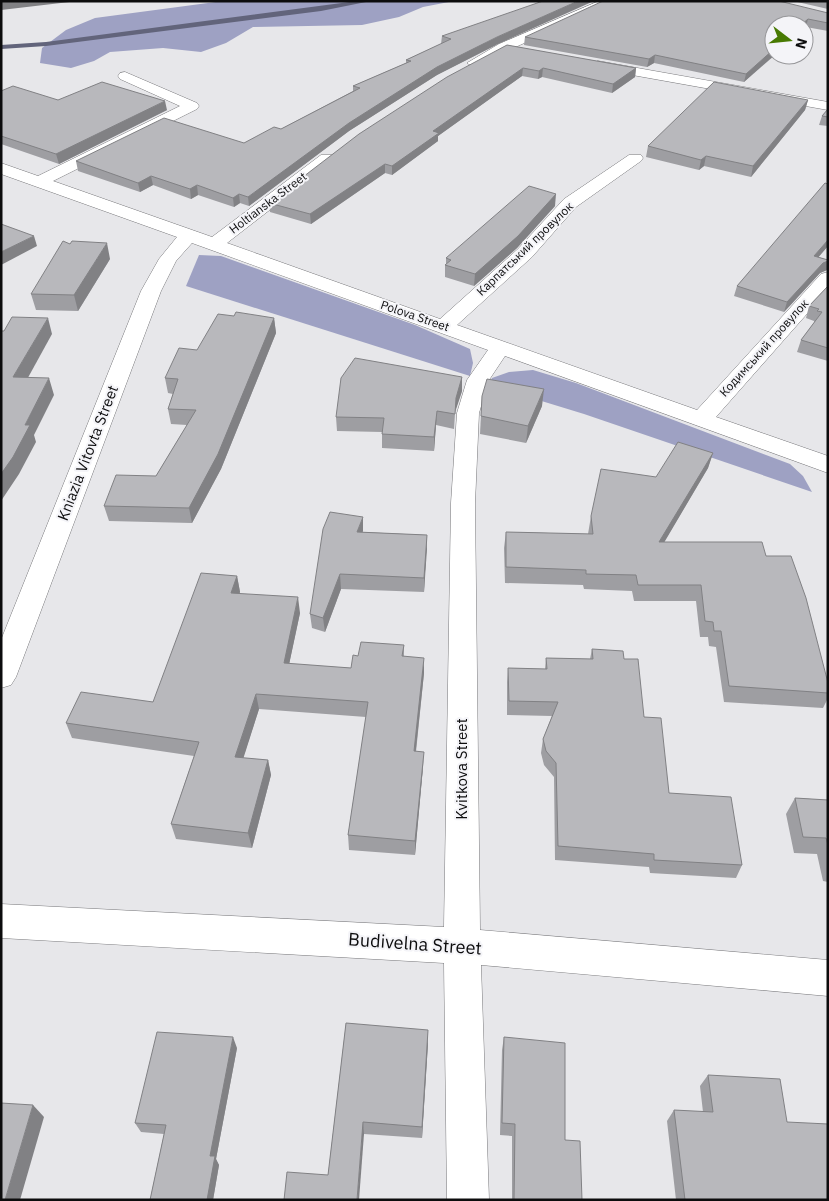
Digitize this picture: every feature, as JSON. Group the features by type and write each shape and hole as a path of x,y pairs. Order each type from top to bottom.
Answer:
{"street":[{"path":"465,68 504,47 610,1"},
{"path":"504,47 530,52"},
{"path":"584,62 828,106"},
{"path":"38,182 192,106 126,76"},
{"name":"Holtianska Street","path":"212,245 338,150"},
{"name":"Карпатський провулок","path":"444,326 525,253 570,203 635,158"},
{"name":"Polova Street","path":"1,168 828,465"},
{"name":"Kniazia Vitovta Street","path":"1,678 151,291 168,258 188,236"},
{"name":"Кодимський провулок","path":"701,419 828,278"},
{"name":"Kvitkova Street","path":"468,1200 462,946 463,513 468,413 478,380 501,347"},
{"name":"Budivelna Street","path":"1,921 462,946 828,978"}],"shaded area":[{"path":"223,1 454,1 423,7 399,17 362,25 253,27 226,43 201,52 163,48 110,52 94,61 71,68 40,63 42,48 66,30 95,18"},
{"path":"199,255 221,256 415,325 470,349 473,363 470,376 186,286"},
{"path":"533,370 576,383 790,464 803,476 812,492 584,414 489,385 492,378 509,372"}],"building":[{"path":"543,1 578,1 497,37 437,67 349,123 248,197 239,194 233,198 197,185 190,189 151,176 138,183 76,161 164,118 244,143 274,127 281,129 360,88 353,86 411,61 406,60 451,39 442,36"},
{"path":"603,1 779,1 828,13 828,23 814,20 814,15 764,15 764,58 746,74 655,55 649,59 525,37"},
{"path":"507,45 636,68 613,84 543,68 539,71 523,68 433,131 439,133 392,166 385,164 310,214 269,203 359,134 447,77"},
{"path":"102,82 165,101 56,154 1,136 1,91 13,86 58,100"},
{"path":"714,82 808,100 753,166 706,156 701,160 648,146"},
{"path":"828,109 828,117 822,116"},
{"path":"825,183 828,184 828,240 814,256 828,261 823,263 787,302 737,286"},
{"path":"529,186 556,194 518,236 475,274 445,265 451,260 446,258"},
{"path":"1,224 34,236 1,252"},
{"path":"63,241 70,244 72,241 107,243 74,295 31,294"},
{"path":"828,286 828,348 801,340 822,312 809,306"},
{"path":"236,312 274,318 218,454 189,508 104,506 116,475 156,476 196,410 168,409 178,379 165,378 179,348 197,350 218,314 234,316"},
{"path":"12,317 48,318 13,377 49,378 25,425 30,425 13,457 1,474 1,331 4,331"},
{"path":"355,358 462,377 456,398 455,414 437,411 434,437 382,434 384,418 336,417 341,378"},
{"path":"487,379 544,389 528,426 481,416 482,396"},
{"path":"678,442 713,453 659,542 762,542 766,556 791,556 806,598 828,683 828,693 729,686 721,631 714,631 713,622 705,621 701,585 638,585 636,575 586,574 586,570 506,567 506,532 593,534 591,516 601,469 656,477"},
{"path":"330,512 363,517 357,532 427,535 424,578 340,574 323,618 310,614 323,529"},
{"path":"201,573 237,576 231,593 298,597 284,663 351,668 353,655 358,656 361,642 404,645 402,656 424,658 414,751 424,752 415,841 348,835 368,702 256,694 235,757 268,760 248,833 171,824 199,742 66,723 81,692 153,702"},
{"path":"592,649 623,651 624,659 638,659 644,717 661,718 669,793 731,797 742,865 654,860 654,854 558,846 556,763 546,751 543,739 558,702 509,701 508,668 547,669 546,658 593,659"},
{"path":"795,798 828,800 828,845 826,838 803,837"},
{"path":"346,1023 428,1030 422,1127 363,1122 357,1200 284,1200 287,1172 328,1175"},
{"path":"157,1032 233,1037 210,1156 215,1156 207,1200 150,1200 166,1125 135,1123"},
{"path":"504,1037 565,1043 565,1140 580,1141 582,1200 514,1200 515,1124 502,1123"},
{"path":"708,1075 780,1079 787,1122 828,1124 828,1200 685,1200 674,1110 713,1112"},
{"path":"1,1103 33,1105 5,1200 1,1200"}],"waterway":[{"path":"1,47 46,44 321,9 368,1"}]}
